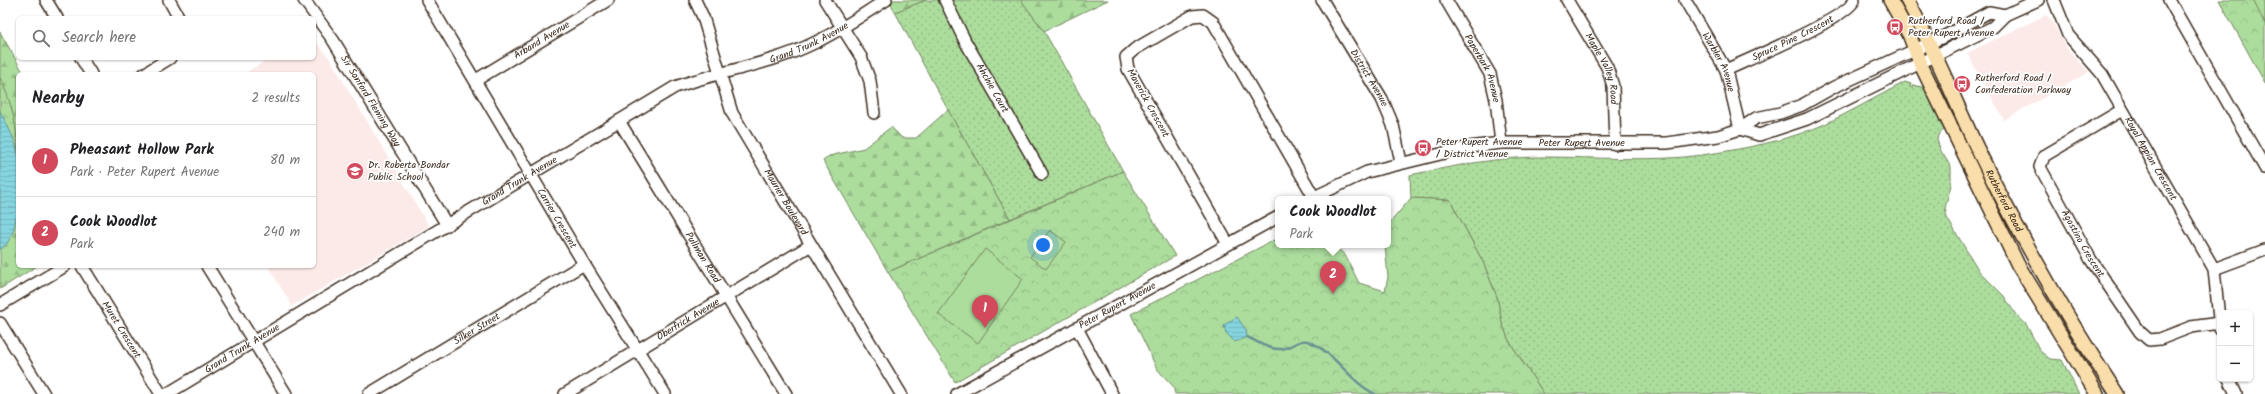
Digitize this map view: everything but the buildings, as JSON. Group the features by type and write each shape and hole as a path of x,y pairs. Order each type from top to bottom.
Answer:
{"main road":[{"name":"Rutherford Road","path":"1890,0 2018,265 2097,394"},
{"name":"Rutherford Road","path":"1907,0 1978,150 2054,292 2117,394"}],"street":[{"path":"46,0 56,16"},
{"path":"169,0 178,16"},
{"name":"Sir Sanford Fleming Way","path":"304,0 315,16"},
{"name":"Carrier Crescent","path":"427,0 476,80 584,264 639,350 665,394"},
{"name":"Arband Avenue","path":"476,80 608,0"},
{"name":"Maurier Boulevard","path":"695,0 703,17 736,119 901,394"},
{"path":"825,0 861,57 870,81 874,113"},
{"name":"Grand Trunk Avenue","path":"167,394 675,87 709,75 721,73 794,52 813,44 886,0"},
{"name":"Ahchie Court","path":"945,0 965,41 1042,174"},
{"name":"District Avenue","path":"1322,0 1382,99 1393,125 1401,162"},
{"name":"Paperbark Avenue","path":"1446,0 1490,74 1496,100 1501,143"},
{"name":"Maple Valley Road","path":"1567,0 1607,67 1613,86 1615,144"},
{"name":"Warbler Avenue","path":"1685,0 1726,70 1740,130"},
{"name":"Spruce Pine Crescent","path":"1726,70 1807,33 1850,8 1854,0"},
{"path":"2005,15 2038,0"},
{"name":"Royal Appian Crescent","path":"2054,0 2068,35 2102,74 2214,270 2218,310"},
{"path":"2169,0 2265,168"},
{"name":"Peter Rupert Avenue","path":"1316,196 1367,172 1401,162 1468,148 1501,143 1667,143 1718,136 1740,130 1756,118 1780,113 1802,105 1989,12 2005,15"},
{"name":"Maverick Crescent","path":"1228,244 1128,69 1126,57 1135,49 1192,16 1203,15 1213,22 1311,196"},
{"name":"Peter Rupert Avenue","path":"1740,130 1759,135 1807,119 1993,27 2005,15"},
{"name":"Sir Sanford Fleming Way","path":"316,17 342,53 446,225"},
{"path":"82,60 90,72"},
{"path":"147,72 167,60"},
{"name":"Agostino Crescent","path":"2122,110 2044,156 2040,167 2091,260 2149,340 2160,339 2191,327 2217,326"},
{"name":"Pullman Road","path":"619,121 786,394"},
{"name":"Peter Rupert Avenue","path":"957,394 1275,219"},
{"name":"Oberfrick Avenue","path":"565,394 811,245"},
{"path":"2214,270 2265,250"},
{"name":"Silker Street","path":"369,394 584,264"},
{"path":"0,305 62,268"},
{"name":"Muret Crescent","path":"83,268 161,394"},
{"path":"208,268 286,394"},
{"path":"0,323 44,394"},
{"path":"1077,328 1112,394"},
{"path":"2230,382 2236,394"}],"shaded area":[{"path":"2046,15 2052,21 2067,49 2089,72 2004,120 1967,53"},
{"name":"Dr. Roberta Bondar Public School","path":"316,42 330,59 429,226 292,306 269,268 316,268 316,72 247,72 267,60 316,60"}],"green space":[{"path":"888,0 926,0 895,12"},
{"path":"926,0 1021,0 1044,31 1123,171 1010,219 948,110 895,12"},
{"path":"1021,0 1108,0 1044,31"},
{"path":"2219,0 2265,0 2265,83"},
{"path":"2253,0 2265,0 2265,24"},
{"path":"0,32 23,72 16,72 16,268 34,268 0,289"},
{"path":"0,78 12,111 16,134 16,200 0,118"},
{"path":"1905,82 1911,84 1910,87 1913,88 1914,85 1929,89 1947,127 1938,135 1937,140 1941,151 1951,167 1951,185 1945,208 1947,218 1979,271 2004,296 2016,315 2026,324 2040,351 2050,359 2062,360 2079,394 1544,394 1509,341 1502,323 1497,297 1483,262 1450,200 1411,198 1410,175 1443,168 1525,157 1643,159 1683,157 1717,153 1765,144 1796,135 1825,124"},
{"path":"948,110 1010,219 888,272 823,161 829,156 864,148 891,127 902,138 916,138"},
{"path":"1123,171 1175,256 955,382 888,272"},
{"path":"1411,198 1450,200 1483,262 1497,297 1502,323 1509,341 1544,394 1175,394 1173,386 1157,369 1131,314 1275,240 1275,248 1337,248 1345,255 1359,283 1385,291 1388,277 1385,248 1391,248 1391,221"},
{"path":"1050,230 1066,242 1046,269 1030,257"},
{"path":"985,249 1023,279 978,343 938,314"}],"water":[{"path":"0,111 16,146 16,218 13,232 9,240 0,250"},
{"path":"1237,317 1246,330 1247,337 1235,342 1226,333 1224,325"}],"waterway":[{"path":"1247,337 1277,349 1285,348 1303,341 1310,342 1327,353 1366,389 1375,394"}],"place":[{"name":"Rutherford Road / Peter Rupert Avenue","path":"1895,27"},
{"name":"Rutherford Road / Confederation Parkway","path":"1962,84"},
{"name":"Peter Rupert Avenue / District Avenue","path":"1423,148"},
{"name":"Dr. Roberta Bondar Public School","path":"355,171"},
{"name":"Cook Woodlot","path":"1333,294"},
{"name":"Pheasant Hollow Park","path":"985,328"}]}
